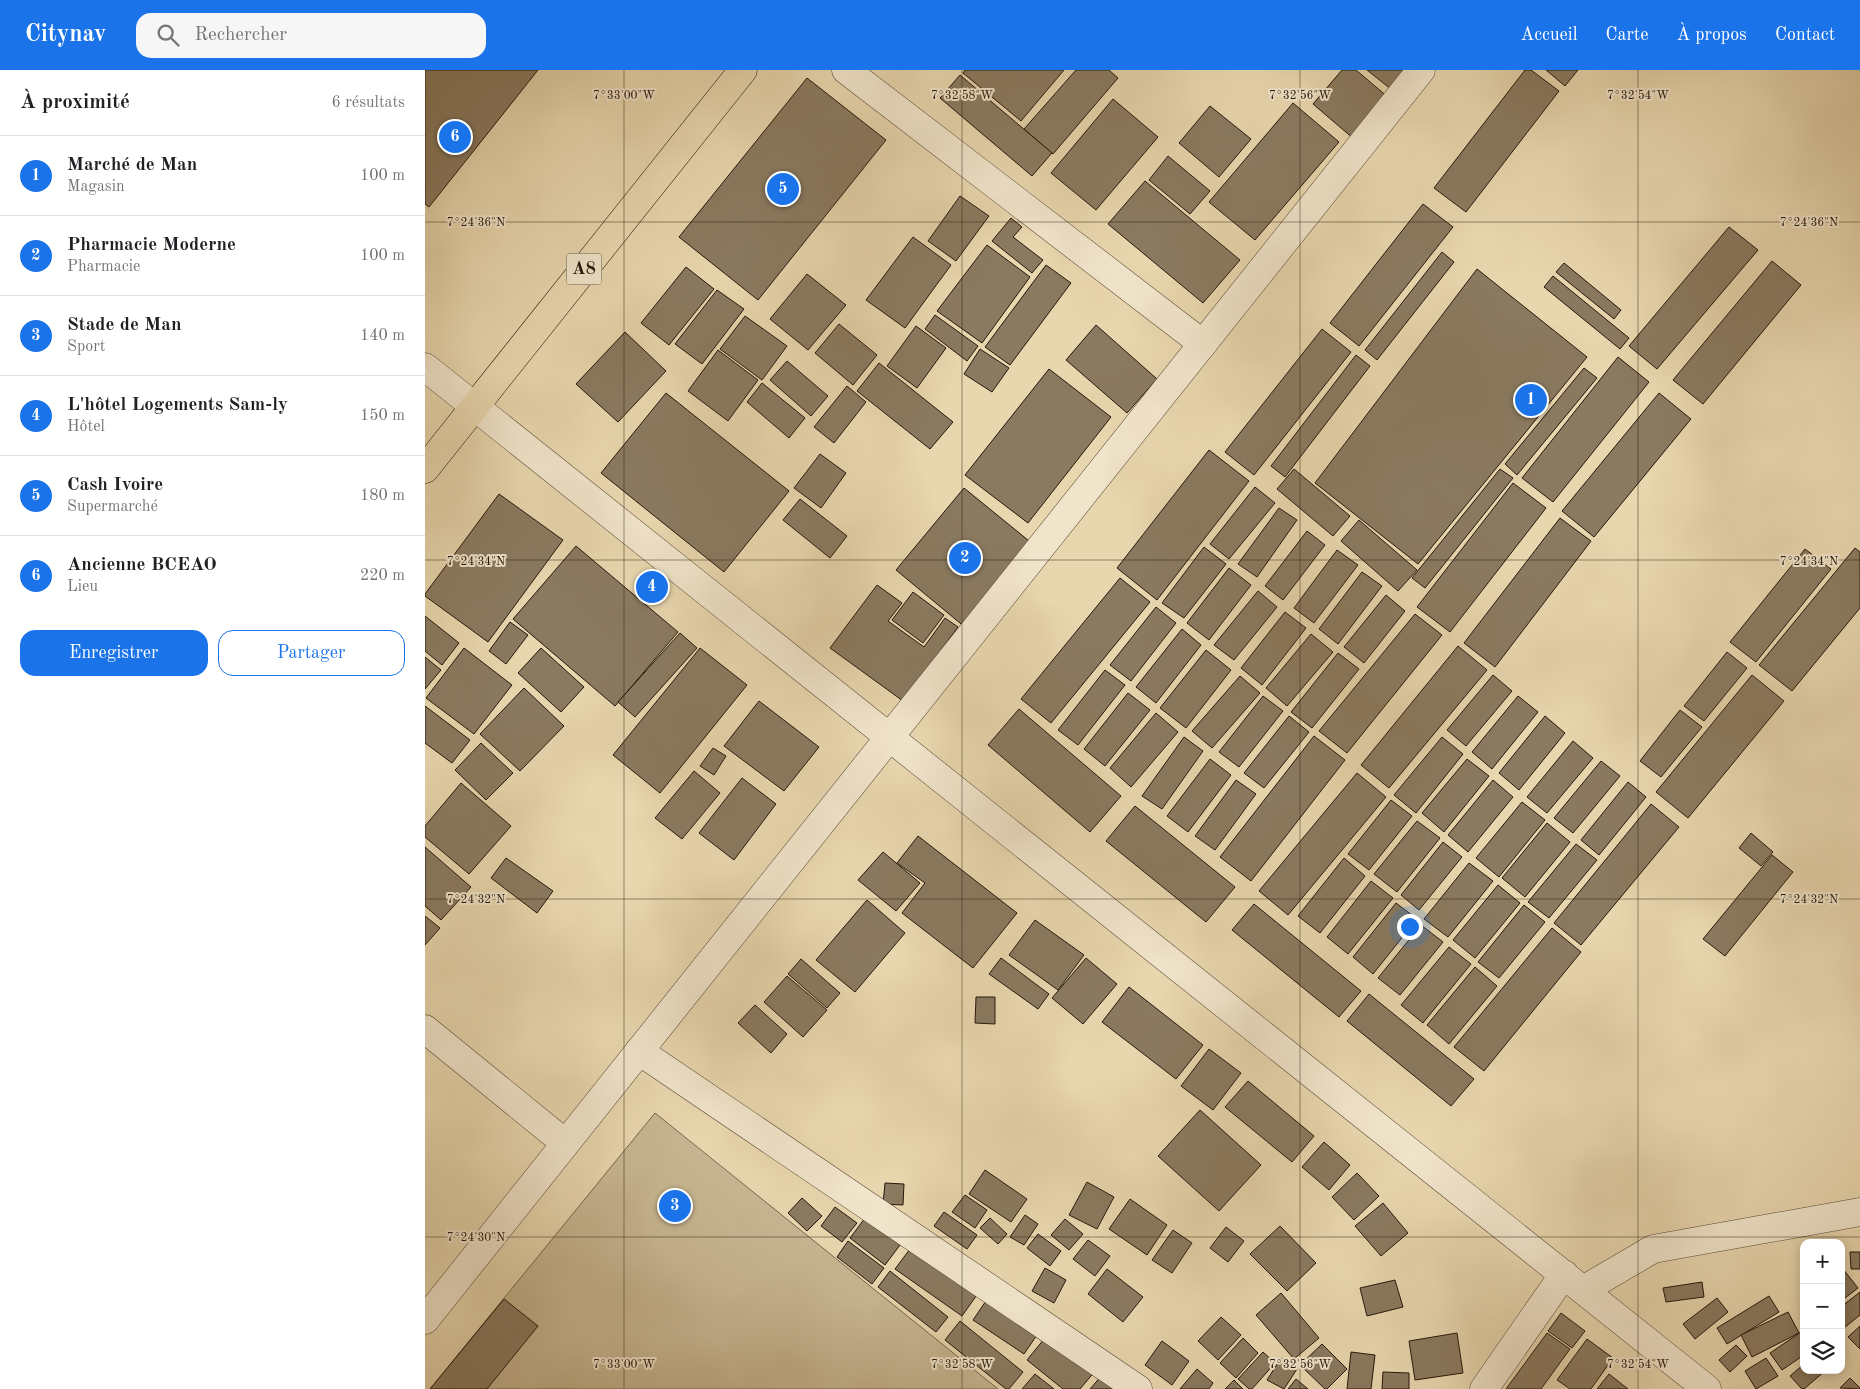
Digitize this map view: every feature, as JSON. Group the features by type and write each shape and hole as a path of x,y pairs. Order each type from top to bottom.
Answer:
{"main road":[{"name":"A8","path":"425,469 743,70"}],"street":[{"path":"846,70 1203,344"},
{"path":"425,1320 1421,70"},
{"path":"425,367 1707,1389"},
{"path":"425,1029 565,1143"},
{"path":"639,1052 1138,1389"},
{"path":"1484,1389 1573,1282 1653,1249 1860,1212"}],"shaded area":[{"path":"655,1113 998,1389 430,1389"}],"building":[{"path":"425,70 538,70 429,207 425,204"},
{"path":"965,70 1064,70 1021,121 963,73"},
{"path":"1076,70 1109,70 1118,78 1053,154 1024,129"},
{"path":"1342,70 1356,70 1389,98 1354,139 1313,104"},
{"path":"1367,70 1409,70 1392,90"},
{"path":"1525,70 1531,70 1559,91 1466,212 1434,188"},
{"path":"1546,70 1578,70 1565,86"},
{"path":"960,75 1052,153 1032,176 940,98"},
{"path":"807,78 886,140 758,300 679,237"},
{"path":"1113,99 1158,137 1096,210 1051,173"},
{"path":"1293,103 1339,142 1255,240 1209,202"},
{"path":"1210,106 1251,139 1219,177 1179,143"},
{"path":"1168,156 1210,191 1190,214 1149,180"},
{"path":"1145,181 1240,260 1203,303 1108,224"},
{"path":"960,196 989,216 956,261 928,241"},
{"path":"1423,204 1453,227 1359,346 1330,323"},
{"path":"1011,218 1022,227 1013,237 1043,260 1032,273 992,241"},
{"path":"1729,227 1758,250 1657,369 1629,346"},
{"path":"913,237 951,265 905,328 866,300"},
{"path":"987,245 1030,277 982,343 937,311"},
{"path":"1442,252 1454,262 1377,360 1365,350"},
{"path":"1772,261 1801,285 1703,404 1673,380"},
{"path":"1564,263 1621,310 1614,319 1556,272"},
{"path":"1046,265 1071,283 1010,365 985,347"},
{"path":"686,267 714,289 669,345 641,323"},
{"path":"1477,269 1587,357 1418,564 1315,483"},
{"path":"807,274 846,305 808,350 770,319"},
{"path":"1553,276 1629,338 1620,349 1544,287"},
{"path":"717,290 744,309 702,364 675,344"},
{"path":"935,315 978,346 967,361 925,329"},
{"path":"745,316 787,346 762,380 720,349"},
{"path":"839,324 877,355 853,385 815,353"},
{"path":"1096,325 1157,379 1127,413 1066,360"},
{"path":"916,326 946,348 917,388 887,366"},
{"path":"1322,329 1351,352 1254,475 1225,452"},
{"path":"625,332 666,371 618,422 576,384"},
{"path":"980,349 1009,368 992,392 964,374"},
{"path":"718,350 758,380 728,421 688,391"},
{"path":"1356,355 1370,366 1285,477 1271,466"},
{"path":"1618,357 1649,382 1553,502 1522,478"},
{"path":"787,361 828,396 811,416 770,380"},
{"path":"879,363 953,422 930,449 857,391"},
{"path":"1584,368 1597,378 1517,475 1505,464"},
{"path":"1049,369 1111,417 1028,523 965,475"},
{"path":"762,383 805,418 789,438 747,402"},
{"path":"847,386 866,402 834,443 814,427"},
{"path":"666,393 789,491 724,572 601,473"},
{"path":"1659,393 1691,419 1594,537 1562,511"},
{"path":"1209,450 1249,481 1157,600 1117,568"},
{"path":"820,454 846,473 821,508 794,488"},
{"path":"1294,469 1350,516 1333,536 1277,489"},
{"path":"1500,469 1513,478 1425,588 1412,578"},
{"path":"1513,483 1546,508 1450,632 1417,607"},
{"path":"1255,487 1275,503 1229,559 1210,544"},
{"path":"964,488 1034,545 966,628 896,570"},
{"path":"499,494 563,540 488,642 425,596 425,594"},
{"path":"800,499 847,536 830,558 783,520"},
{"path":"1279,508 1297,520 1257,577 1238,564"},
{"path":"1560,518 1591,541 1495,667 1464,643"},
{"path":"1359,520 1417,570 1398,591 1341,541"},
{"path":"1307,531 1325,545 1283,600 1265,586"},
{"path":"576,546 678,632 615,706 513,619"},
{"path":"1204,547 1226,564 1184,618 1162,603"},
{"path":"1855,548 1860,552 1860,608 1792,691 1759,665"},
{"path":"1805,549 1831,569 1756,662 1730,642"},
{"path":"1337,550 1358,565 1314,623 1294,608"},
{"path":"1229,568 1251,585 1209,640 1187,623"},
{"path":"1362,572 1382,586 1338,644 1319,629"},
{"path":"1120,578 1150,602 1051,723 1021,699"},
{"path":"877,585 902,603 888,621 924,647 945,618 958,627 903,701 830,648"},
{"path":"1258,591 1277,607 1234,660 1214,645"},
{"path":"913,592 944,615 923,643 892,620"},
{"path":"1386,595 1405,611 1364,663 1344,647"},
{"path":"1156,607 1176,623 1131,681 1110,665"},
{"path":"1285,612 1306,628 1262,685 1241,668"},
{"path":"1415,614 1442,635 1347,753 1319,731"},
{"path":"425,616 459,643 442,665 425,651"},
{"path":"510,622 528,635 506,664 489,651"},
{"path":"1182,629 1201,645 1156,703 1136,687"},
{"path":"680,633 697,648 635,717 618,702"},
{"path":"1311,634 1333,652 1287,706 1266,688"},
{"path":"1458,646 1487,670 1389,788 1361,765"},
{"path":"464,648 512,685 474,734 426,698"},
{"path":"541,648 584,687 561,712 518,673"},
{"path":"700,648 747,685 660,793 613,755"},
{"path":"1206,650 1231,670 1186,728 1160,708"},
{"path":"1727,652 1747,668 1704,721 1684,706"},
{"path":"1338,653 1359,669 1312,728 1291,712"},
{"path":"425,657 441,670 425,689"},
{"path":"1105,670 1125,685 1078,745 1058,730"},
{"path":"1493,675 1512,691 1466,746 1447,730"},
{"path":"1752,675 1784,701 1688,818 1656,792"},
{"path":"1240,676 1260,693 1212,748 1192,731"},
{"path":"524,688 564,726 520,771 480,734"},
{"path":"1128,693 1150,710 1105,766 1084,749"},
{"path":"1263,696 1283,711 1239,767 1219,752"},
{"path":"1518,696 1538,712 1492,769 1472,752"},
{"path":"759,701 819,747 784,791 724,746"},
{"path":"425,706 470,740 452,763 425,743"},
{"path":"1019,709 1121,796 1090,832 988,745"},
{"path":"1680,710 1702,727 1661,777 1640,761"},
{"path":"1156,713 1178,732 1131,787 1110,768"},
{"path":"1289,716 1309,732 1264,788 1244,773"},
{"path":"1545,716 1565,733 1519,790 1499,773"},
{"path":"1314,736 1345,760 1251,881 1220,857"},
{"path":"1184,737 1203,751 1162,809 1142,796"},
{"path":"1442,737 1463,754 1416,813 1394,795"},
{"path":"1573,741 1593,758 1547,813 1527,797"},
{"path":"481,743 513,773 486,800 455,770"},
{"path":"713,748 726,756 714,775 700,766"},
{"path":"1210,759 1231,775 1188,832 1167,816"},
{"path":"1467,759 1489,776 1444,832 1422,813"},
{"path":"1601,761 1620,776 1573,833 1554,818"},
{"path":"694,771 720,793 682,839 655,818"},
{"path":"1357,773 1386,797 1288,915 1259,891"},
{"path":"742,778 776,804 734,860 699,833"},
{"path":"1236,780 1256,794 1215,850 1195,836"},
{"path":"1493,780 1513,797 1468,852 1448,835"},
{"path":"1628,782 1646,797 1599,855 1581,840"},
{"path":"461,783 511,826 469,874 425,837 425,826"},
{"path":"1391,800 1412,816 1369,870 1348,854"},
{"path":"1522,802 1545,820 1499,877 1476,858"},
{"path":"1651,804 1679,827 1581,945 1554,923"},
{"path":"1135,806 1235,887 1206,922 1106,841"},
{"path":"1417,821 1440,838 1397,892 1374,874"},
{"path":"1547,823 1570,842 1525,897 1502,878"},
{"path":"1751,833 1773,852 1761,866 1739,848"},
{"path":"918,836 1017,913 973,968 902,913 925,883 897,863"},
{"path":"1443,842 1462,857 1419,910 1401,895"},
{"path":"1576,844 1597,860 1549,918 1528,902"},
{"path":"425,847 471,887 441,920 425,906"},
{"path":"883,852 920,883 896,911 858,880"},
{"path":"1772,855 1793,872 1725,956 1703,939"},
{"path":"506,858 553,891 537,913 491,878"},
{"path":"1344,858 1365,876 1320,933 1298,916"},
{"path":"1469,863 1493,881 1448,937 1424,919"},
{"path":"1371,881 1393,898 1348,954 1327,937"},
{"path":"1498,885 1520,903 1475,958 1453,940"},
{"path":"867,900 905,933 855,992 816,960"},
{"path":"1396,903 1417,919 1373,974 1353,957"},
{"path":"1254,904 1361,991 1339,1017 1232,930"},
{"path":"1524,905 1545,922 1499,978 1478,962"},
{"path":"425,916 440,928 425,945"},
{"path":"1035,920 1084,955 1058,990 1009,955"},
{"path":"1421,925 1443,942 1400,995 1378,978"},
{"path":"1552,928 1581,952 1484,1071 1454,1047"},
{"path":"1449,947 1471,964 1423,1023 1401,1005"},
{"path":"1001,958 1049,994 1038,1009 989,974"},
{"path":"1086,958 1117,984 1083,1024 1052,998"},
{"path":"801,959 840,993 827,1008 788,974"},
{"path":"1475,967 1497,986 1449,1044 1427,1025"},
{"path":"787,976 827,1010 803,1037 764,1002"},
{"path":"1129,987 1203,1045 1176,1079 1102,1022"},
{"path":"1369,994 1474,1079 1451,1106 1347,1021"},
{"path":"976,997 995,997 995,1024 975,1023"},
{"path":"755,1005 787,1034 771,1053 738,1023"},
{"path":"1209,1049 1241,1073 1213,1110 1181,1086"},
{"path":"1248,1081 1314,1136 1292,1162 1225,1107"},
{"path":"1200,1110 1261,1165 1219,1211 1158,1156"},
{"path":"1324,1142 1350,1165 1329,1190 1302,1167"},
{"path":"985,1170 1027,1199 1011,1222 969,1194"},
{"path":"1357,1173 1379,1196 1354,1220 1332,1197"},
{"path":"1087,1182 1114,1197 1097,1229 1069,1215"},
{"path":"885,1183 904,1184 903,1205 883,1204"},
{"path":"965,1195 987,1210 975,1228 952,1212"},
{"path":"802,1198 822,1216 807,1231 788,1213"},
{"path":"1130,1199 1167,1225 1147,1255 1109,1229"},
{"path":"1383,1203 1408,1233 1381,1256 1355,1226"},
{"path":"835,1207 857,1223 842,1242 821,1226"},
{"path":"944,1212 977,1235 967,1249 934,1226"},
{"path":"1025,1215 1038,1224 1024,1245 1010,1237"},
{"path":"865,1218 900,1245 885,1265 850,1238"},
{"path":"990,1218 1007,1234 998,1244 980,1228"},
{"path":"1065,1219 1083,1234 1069,1250 1051,1235"},
{"path":"1280,1226 1316,1263 1287,1291 1250,1254"},
{"path":"1226,1227 1244,1241 1228,1262 1210,1248"},
{"path":"1173,1230 1192,1243 1172,1273 1152,1260"},
{"path":"1038,1234 1061,1251 1050,1266 1027,1248"},
{"path":"1088,1240 1110,1256 1095,1276 1073,1259"},
{"path":"848,1241 884,1268 872,1284 837,1257"},
{"path":"913,1245 979,1292 962,1316 895,1269"},
{"path":"1850,1252 1860,1252 1860,1269 1851,1269"},
{"path":"1045,1268 1066,1280 1054,1303 1032,1291"},
{"path":"1107,1269 1143,1297 1123,1322 1088,1294"},
{"path":"890,1271 948,1317 936,1332 878,1287"},
{"path":"1845,1272 1858,1288 1845,1298"},
{"path":"1395,1280 1403,1307 1367,1316 1360,1288"},
{"path":"1702,1282 1704,1297 1666,1302 1663,1288"},
{"path":"1860,1292 1860,1315 1845,1327 1845,1304"},
{"path":"1281,1293 1319,1338 1294,1359 1256,1315"},
{"path":"990,1295 1041,1329 1024,1354 973,1320"},
{"path":"1769,1296 1779,1312 1727,1344 1717,1328"},
{"path":"1717,1298 1728,1312 1695,1339 1683,1324"},
{"path":"504,1299 538,1326 487,1389 430,1389"},
{"path":"1788,1312 1799,1333 1752,1357 1741,1335"},
{"path":"1561,1313 1585,1331 1572,1348 1548,1331"},
{"path":"1221,1317 1241,1335 1218,1360 1198,1341"},
{"path":"960,1321 1023,1372 1009,1389 1006,1389 945,1340"},
{"path":"1860,1326 1860,1349 1848,1337"},
{"path":"1049,1333 1096,1370 1080,1389 1063,1389 1027,1360"},
{"path":"1457,1333 1463,1373 1415,1380 1409,1341"},
{"path":"1547,1333 1570,1349 1541,1389 1506,1389"},
{"path":"1800,1333 1800,1358 1782,1370 1770,1353"},
{"path":"1243,1338 1258,1353 1236,1378 1220,1363"},
{"path":"1587,1339 1613,1358 1591,1389 1570,1389 1557,1380"},
{"path":"1162,1341 1189,1361 1172,1385 1145,1365"},
{"path":"1322,1344 1347,1369 1327,1389 1300,1365"},
{"path":"1736,1345 1747,1356 1730,1372 1719,1360"},
{"path":"1263,1352 1275,1363 1252,1389 1249,1389 1238,1379"},
{"path":"1351,1352 1375,1355 1371,1389 1347,1389"},
{"path":"1281,1358 1297,1369 1284,1389 1267,1380"},
{"path":"1766,1358 1778,1376 1756,1389 1745,1371"},
{"path":"1800,1367 1800,1374 1821,1374 1804,1389 1790,1376"},
{"path":"1197,1369 1213,1383 1209,1389 1180,1389"},
{"path":"1383,1372 1409,1373 1409,1389 1382,1389"},
{"path":"1035,1374 1054,1389 1022,1389"},
{"path":"1103,1374 1119,1389 1090,1389"},
{"path":"1609,1374 1628,1389 1597,1389"},
{"path":"1850,1378 1860,1388 1860,1389 1840,1388"},
{"path":"1296,1379 1308,1389 1288,1389"},
{"path":"1234,1380 1243,1389 1225,1389"}],"place":[{"name":"Ancienne BCEAO","path":"455,137"},
{"name":"Cash Ivoire","path":"783,189"},
{"name":"Marché de Man","path":"1531,400"},
{"name":"Pharmacie Moderne","path":"965,558"},
{"name":"L'hôtel Logements Sam-ly","path":"652,587"},
{"name":"Stade de Man","path":"675,1206"}]}
